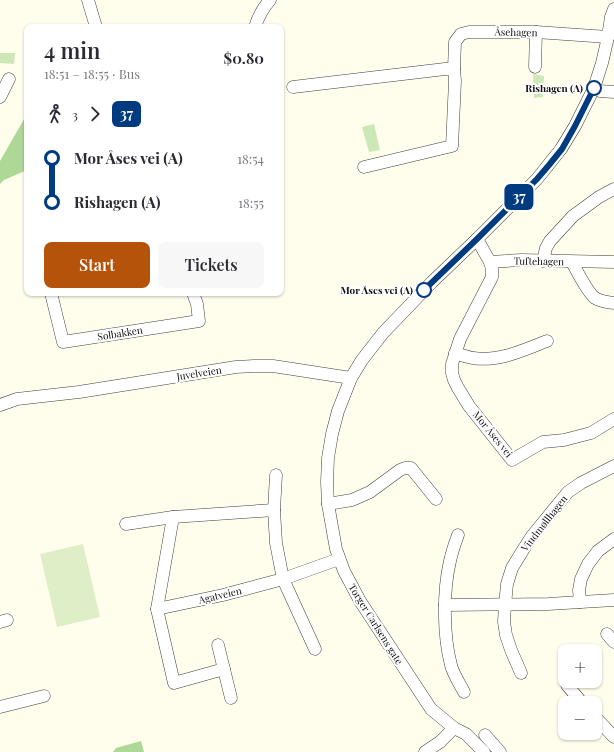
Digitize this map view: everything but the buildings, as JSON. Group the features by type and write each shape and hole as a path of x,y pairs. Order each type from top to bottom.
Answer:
{"street":[{"path":"88,0 95,24"},
{"path":"256,24 266,4 270,0"},
{"name":"Torger Carlsens gate","path":"484,752 466,734 454,728 431,709 360,601 344,570 336,549 328,504 328,458 338,411 349,383 362,360 383,333 432,282 537,179 562,149 594,88 602,63 612,13 609,0"},
{"name":"Åsehagen","path":"364,167 452,146 455,42 461,34 469,32 536,32 608,37"},
{"path":"535,67 536,32"},
{"path":"293,87 454,69"},
{"path":"0,97 9,79"},
{"path":"594,88 600,91 614,92"},
{"path":"543,261 546,248 550,241 574,216 599,197 614,189"},
{"path":"477,239 490,262"},
{"name":"Tuftehagen","path":"490,262 521,260 614,262"},
{"name":"Mor Åses vei","path":"490,262 492,277 460,338 452,364 452,373 455,385 512,460 543,442 564,440 591,434 614,419"},
{"path":"572,262 588,290 595,298 604,302 614,303"},
{"name":"Solbakken","path":"52,296 62,342 199,321 195,296"},
{"path":"455,353 472,358 488,359 516,353 548,340"},
{"name":"Juvelveien","path":"0,405 17,399 79,392 230,368 254,366 273,366 320,374 337,385 349,383"},
{"name":"Vindmøllhagen","path":"521,673 506,635 504,622 507,584 512,568 532,536 568,492 581,483 614,466"},
{"path":"328,504 352,500 370,492 405,468 412,468 436,499"},
{"path":"276,475 274,510 276,543 282,579 315,649"},
{"path":"126,524 173,517 274,510"},
{"path":"173,517 157,609 174,683 224,669"},
{"path":"458,535 450,562 446,586 446,638 451,666 464,692"},
{"path":"580,602 579,590 581,578 588,564 598,551 614,539"},
{"name":"Agatveien","path":"157,609 223,595 282,579 339,559"},
{"path":"445,605 505,605 614,600"},
{"path":"218,644 231,698"},
{"path":"570,688 576,696"},
{"path":"0,707 44,696"},
{"path":"602,724 614,737"},
{"path":"425,752 440,742 454,728"},
{"path":"485,735 500,752"}],"green space":[{"path":"0,53 15,53 14,64 0,63"},
{"path":"533,74 544,76 543,97 534,98"},
{"path":"24,119 24,171 4,180 0,184 0,161"},
{"path":"374,124 380,150 369,152 362,127"},
{"path":"83,544 100,617 57,627 40,554"},
{"path":"141,741 144,752 113,752 116,748"}],"bus line":[{"name":"37","path":"424,290 477,239 549,165 562,149 594,88"}],"place":[{"name":"Rishagen (A)","path":"594,88"},
{"name":"Mor Åses vei (A)","path":"424,290"}]}
